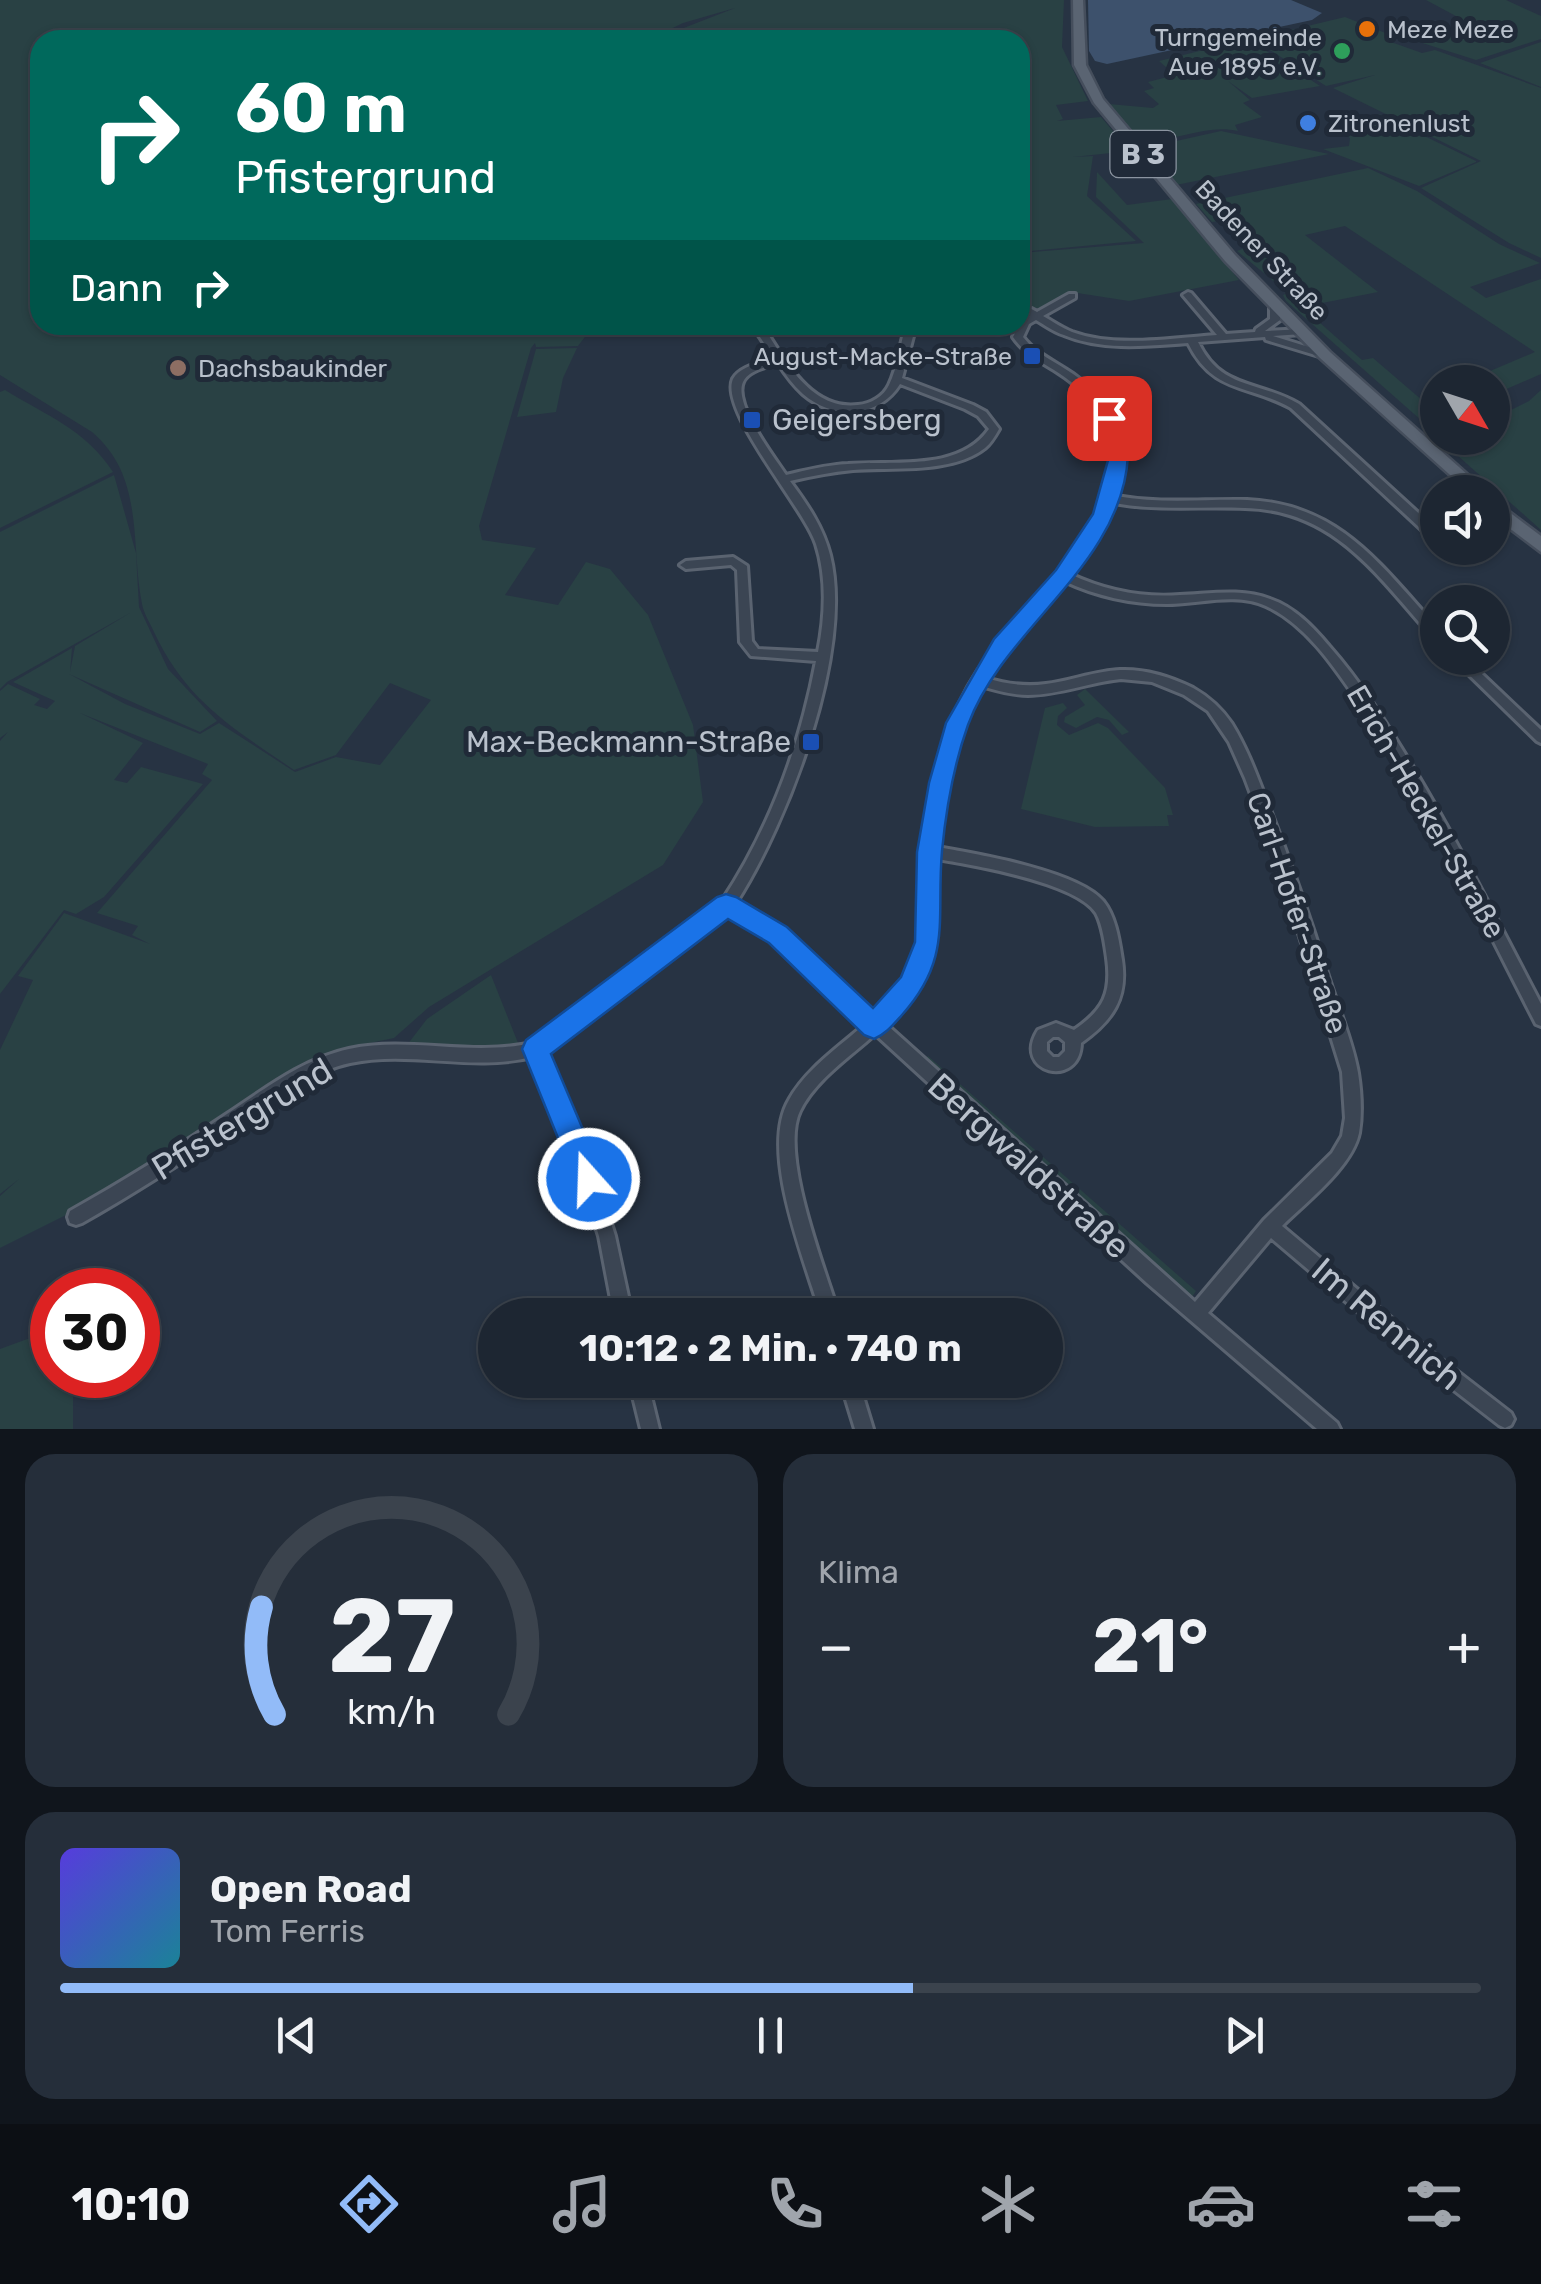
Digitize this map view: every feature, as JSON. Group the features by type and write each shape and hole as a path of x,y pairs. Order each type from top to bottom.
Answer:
{"main road":[{"name":"Badener Straße","path":"1078,0 1078,52 1089,87 1193,215 1275,304 1459,475"},
{"path":"1510,520 1541,546"}],"street":[{"path":"1188,295 1222,335"},
{"path":"1030,320 1072,296"},
{"path":"1247,334 1271,326 1275,304"},
{"path":"1030,312 1066,333 1096,342 1146,343 1302,330"},
{"path":"1247,334 1300,344 1326,354"},
{"path":"763,335 806,394 845,409 873,405 891,392 908,335"},
{"path":"825,1298 790,1171 786,1126 790,1112 805,1090 874,1026 912,984 925,955 930,852 957,723 978,680 1020,621 1064,576 1090,539 1110,498 1119,453 1113,428 1092,394 1021,343 1018,335"},
{"path":"1192,338 1204,365 1217,378 1272,394 1295,406 1420,521"},
{"path":"726,905 743,883 788,780 825,656 830,612 828,566 820,538 755,435 734,392 737,381 745,374 778,360"},
{"path":"785,479 847,467 929,463 971,453 991,436 994,428 982,414 896,379"},
{"path":"1110,498 1162,508 1252,504 1296,509 1350,539 1420,616"},
{"path":"686,565 733,560 742,570 746,642 755,653 825,656"},
{"name":"Erich-Heckel-Straße","path":"1064,576 1110,594 1133,598 1256,597 1298,618 1336,657 1382,726 1541,1019"},
{"path":"1476,675 1541,738"},
{"name":"Carl-Hofer-Straße","path":"978,680 1030,692 1112,676 1142,676 1199,698 1232,736 1292,879 1350,1072 1354,1105 1350,1138 1338,1159 1270,1226 1196,1314"},
{"path":"930,852 966,857 1027,874 1081,891 1097,904 1109,935 1118,988 1108,1008 1074,1039"},
{"name":"Bergwaldstraße","path":"726,905 778,935 1196,1314 1331,1429"},
{"name":"Pfistergrund","path":"76,1217 118,1194 297,1077 343,1058 400,1051 482,1060 536,1049 726,905"},
{"path":"536,1049 580,1151 607,1236 620,1298"},
{"name":"Im Rennich","path":"1270,1226 1421,1354 1505,1419"},
{"path":"642,1398 650,1429"},
{"path":"855,1398 864,1429"}],"green space":[{"path":"0,0 1064,0 1062,47 1088,101 1056,105 1063,119 1057,121 1101,117 1130,151 1073,157 1093,156 1087,196 1136,241 1030,251 1030,30 679,30 735,8 669,30 30,30 30,335 586,335 578,346 536,347 535,343 531,348 479,526 482,540 536,548 505,595 558,605 586,562 610,569 648,615 693,725 703,802 663,865 429,1007 394,1038 351,1047 309,1062 96,1200 0,1248 0,1196 19,1179 0,1194 0,1050 33,980 18,976 64,913 150,944 132,935 138,926 97,913 212,780 202,774 208,764 80,713 143,743 114,780 127,783 141,767 203,784 104,897 76,914 64,910 0,994 0,741 8,732 0,738 0,691 8,684 40,699 34,705 47,709 55,701 13,682 72,648 70,672 75,646 130,613 7,682 0,689 0,532 114,475 136,553 139,607 168,669 217,721 200,732 69,674 125,704 200,734 219,723 295,772 336,757 380,765 431,700 390,683 336,755 294,770 251,741 214,712 181,677 147,618 128,490 109,450 92,432 0,375"},
{"path":"1426,0 1506,0 1541,16 1541,39 1476,60 1413,40 1469,23"},
{"path":"1345,17 1393,36 1388,41 1422,53 1435,50 1541,88 1541,258 1509,243 1421,188 1481,161 1333,88 1375,75 1326,86 1253,39"},
{"path":"1248,39 1320,86 1252,98 1228,81 1250,100 1243,103 1262,117 1235,125 1238,131 1213,130 1162,139 1137,139 1109,104 1153,108 1159,104 1144,91 1154,88 1148,82 1175,75 1159,61"},
{"path":"1541,42 1541,87 1480,63"},
{"path":"1379,114 1476,162 1419,186 1323,149 1349,146 1350,138 1340,131"},
{"path":"1221,131 1329,154 1176,185 1145,148"},
{"path":"1368,168 1417,191 1499,244 1540,263 1470,287 1486,298 1541,279 1541,374 1510,388 1510,365 1504,365 1535,352 1345,226 1305,235 1378,292 1302,307 1362,360 1373,358 1420,398 1420,419 1286,301 1283,295 1288,293 1237,251 1247,247 1219,221 1212,222 1196,204"},
{"path":"1097,172 1127,205 1172,199 1239,280 1129,301 1071,292 1045,308 1030,307 1030,252 1144,243 1096,197"},
{"path":"577,348 563,378 556,412 517,417 536,349"},
{"path":"5,390 78,434 113,472 0,528 0,392"},
{"path":"1541,390 1541,530 1510,502 1510,475 1479,475 1457,455 1510,455 1510,410"},
{"path":"1085,689 1129,732 1122,735 1109,720 1097,717 1076,728 1064,722 1065,717 1085,705 1077,695"},
{"path":"1063,703 1067,708 1058,716 1057,725 1069,735 1098,723 1108,728 1165,788 1173,815 1167,815 1169,826 1095,827 1021,809 1045,708"},
{"path":"491,975 520,1048 508,1051 407,1045 427,1019"},
{"path":"928,1056 1196,1291 1190,1300 923,1061"},
{"path":"30,1338 30,1398 73,1398 73,1429 0,1429 0,1349"}],"water":[{"path":"1088,0 1291,0 1322,13 1312,20 1107,64 1095,61 1089,51"}],"place":[{"name":"Meze Meze","path":"1367,29"},
{"name":"Turngemeinde Aue 1895 e.V.","path":"1342,51"},
{"name":"Zitronenlust","path":"1308,123"},
{"name":"August-Macke-Straße","path":"1032,356"},
{"name":"Dachsbaukinder","path":"178,368"},
{"name":"Geigersberg","path":"752,420"},
{"name":"Max-Beckmann-Straße","path":"811,742"}],"route":[{"path":"589,1179 536,1049 705,925 726,905 778,935 874,1026 912,984 928,942 930,852 941,783 957,723 1001,644 1064,576 1103,515 1119,453 1109,418"}]}
